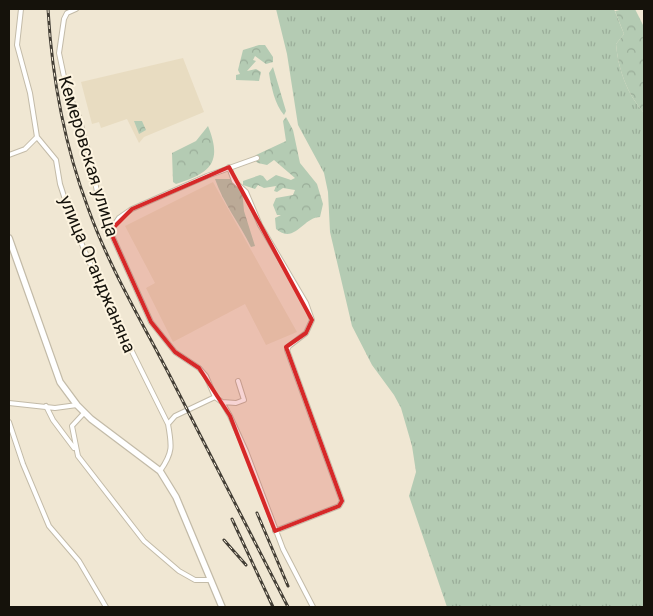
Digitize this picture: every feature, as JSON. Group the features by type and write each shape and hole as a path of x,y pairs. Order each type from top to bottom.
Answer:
{"street":[{"path":"9,155 25,149 37,137 30,93 17,44 21,9"},
{"name":"Кемеровская улица","path":"75,9 67,12 64,18 58,54 67,91 78,114 98,197 110,231 152,322 175,352 199,368 206,376 214,397"},
{"name":"улица Оганджаняна","path":"37,137 56,160 60,184 72,221 101,289 168,424 172,444 170,457 160,471"},
{"path":"110,231 119,218 132,209 229,167 257,158"},
{"path":"229,167 234,181 240,184 246,192 260,225 306,303 312,320 306,333 288,346 287,350 342,501 339,506 275,531"},
{"path":"9,238 60,382 84,413 160,471 176,496 222,607"},
{"path":"168,424 175,416 214,397 222,402 236,403 244,400 238,380"},
{"path":"222,402 246,451 275,531 313,607"},
{"path":"9,403 55,408 77,405"},
{"path":"46,406 53,420 106,494 144,541 179,571 195,580 210,580"},
{"path":"75,450 72,426 84,413"},
{"path":"9,422 23,464 49,526 79,561 106,607"}],"highlighted area":[{"path":"229,167 312,320 306,333 286,347 342,501 339,506 275,531 230,416 199,368 175,352 151,322 110,231 132,209"}],"shaded area":[{"path":"183,58 204,112 144,137 139,143 127,119 101,128 99,122 92,124 81,82"},
{"path":"213,182 297,332 266,345 245,304 173,342 146,288 155,283 125,226"}],"green space":[{"path":"276,9 614,9 624,34 616,44 621,72 633,98 644,113 644,607 447,607 409,496 416,472 412,446 401,408 372,365 352,326 330,232 328,192 324,173 298,125 287,54"},
{"path":"635,9 644,27 644,113 624,81 619,63 616,44 624,34 615,11"},
{"path":"265,45 273,57 273,62 266,64 255,56 253,60 256,61 247,71 256,69 261,72 259,81 236,80 236,75 240,74 238,70 243,50"},
{"path":"273,67 286,111 284,115 276,101 271,84 269,73"},
{"path":"286,117 293,130 300,163 317,184 323,204 320,217 314,218 299,229 288,234 276,229 275,218 281,215 277,215 273,205 276,198 293,195 295,190 283,188 277,192 274,191 276,186 264,188 258,185 255,189 243,185 243,181 260,175 267,181 276,175 291,180 295,178 274,160 267,165 258,163 253,159 256,155 286,141 283,121"},
{"path":"134,121 142,121 146,130 139,134"},
{"path":"208,126 214,149 210,165 197,176 176,184 173,182 172,153 196,141"},
{"path":"215,179 230,179 242,189 244,211 255,246 251,247 222,197"}],"railway":[{"path":"48,9 56,85 66,135 72,159 96,230 126,294 288,607"},
{"path":"257,513 288,586"},
{"path":"232,519 273,607"},
{"path":"224,540 246,565"}]}
